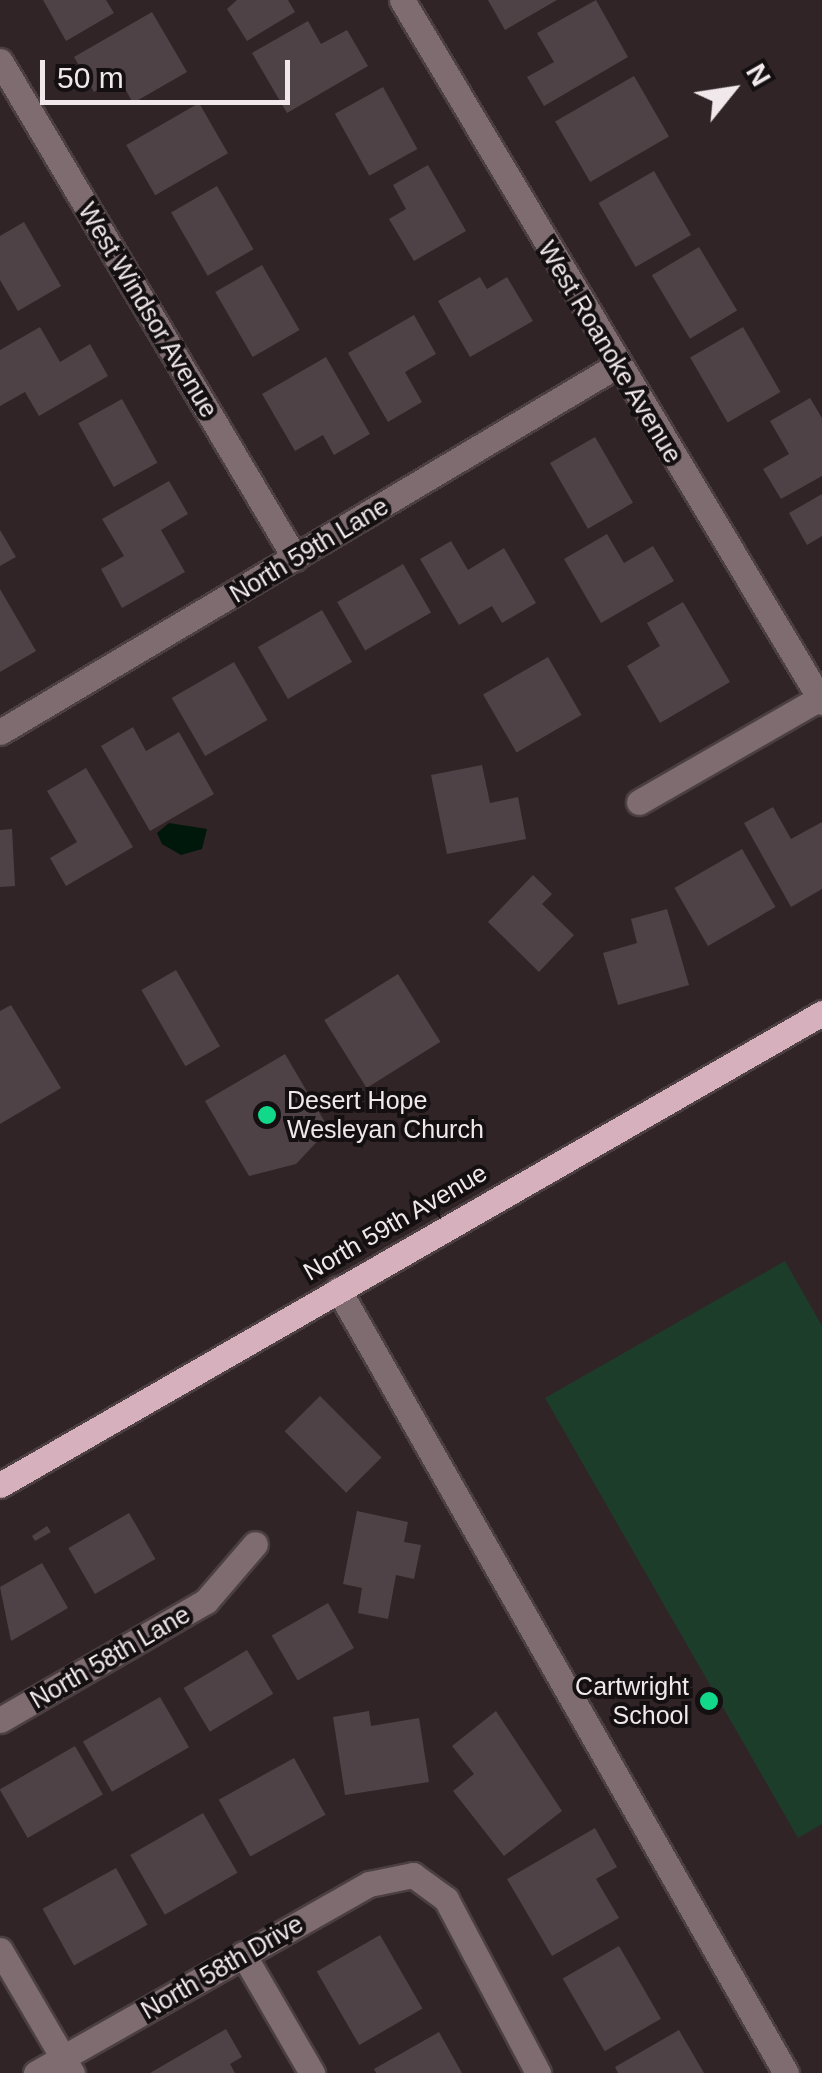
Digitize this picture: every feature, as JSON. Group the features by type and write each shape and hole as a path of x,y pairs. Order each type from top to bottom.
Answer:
{"main road":[{"name":"North 59th Avenue","path":"0,1485 822,1013"}],"street":[{"name":"West Roanoke Avenue","path":"402,0 616,366 821,700"},
{"name":"West Windsor Avenue","path":"0,61 295,558"},
{"name":"North 59th Lane","path":"0,732 616,366"},
{"path":"640,802 821,700"},
{"path":"338,1289 786,2073"},
{"name":"North 58th Lane","path":"0,1720 206,1602 256,1544"},
{"name":"North 58th Drive","path":"36,2073 68,2065 244,1954 369,1884 413,1876 446,1899 538,2073"},
{"path":"0,1950 68,2065"},
{"path":"244,1954 312,2073"}],"shaded area":[{"path":"169,823 207,829 202,849 181,855 162,844 157,833"},
{"path":"785,1261 822,1326 822,1824 798,1838 545,1398"}],"building":[{"path":"43,0 106,0 114,13 66,41"},
{"path":"237,0 288,0 295,12 247,41 227,9"},
{"path":"488,0 557,0 505,30"},
{"path":"596,0 628,57 544,106 527,77 554,62 537,33"},
{"path":"152,12 187,72 133,103 119,78 94,92 74,57"},
{"path":"308,21 321,44 347,30 368,66 287,113 252,53"},
{"path":"634,76 669,137 590,182 555,122"},
{"path":"383,87 417,149 369,176 335,114"},
{"path":"199,103 228,153 155,195 126,145"},
{"path":"428,165 466,231 414,261 389,219 406,209 393,185"},
{"path":"654,171 691,235 636,267 599,203"},
{"path":"217,186 254,249 208,276 171,212"},
{"path":"24,222 61,286 18,311 0,280 0,236"},
{"path":"699,247 737,310 690,339 652,275"},
{"path":"262,265 300,330 253,357 215,292"},
{"path":"480,277 487,289 507,277 533,321 470,357 438,301"},
{"path":"414,315 436,354 405,372 422,402 388,422 348,353"},
{"path":"40,327 60,362 90,344 108,376 39,416 25,392 0,406 0,350"},
{"path":"743,327 780,392 728,422 690,358"},
{"path":"326,357 370,434 334,455 323,435 295,451 262,394"},
{"path":"810,398 822,418 822,476 781,499 763,469 789,454 770,421"},
{"path":"122,399 157,463 114,487 78,423"},
{"path":"595,437 633,503 588,529 550,463"},
{"path":"169,481 188,514 161,530 185,572 122,608 101,569 124,556 102,519"},
{"path":"822,494 822,536 807,545 789,513"},
{"path":"0,530 16,557 0,566"},
{"path":"607,534 624,563 653,546 674,581 601,623 564,559"},
{"path":"451,541 468,570 504,548 536,603 502,623 492,606 459,625 420,559"},
{"path":"403,564 431,612 365,650 337,602"},
{"path":"0,589 36,651 0,672"},
{"path":"683,602 730,682 660,723 627,666 660,646 647,623"},
{"path":"322,610 352,662 288,699 258,647"},
{"path":"548,657 582,715 517,753 483,694"},
{"path":"234,662 268,720 205,756 172,698"},
{"path":"133,727 146,751 179,732 214,794 150,831 101,746"},
{"path":"482,765 490,803 518,797 526,839 447,854 431,775"},
{"path":"86,768 133,847 66,886 50,858 77,842 47,791"},
{"path":"773,807 791,839 822,822 822,889 791,907 744,823"},
{"path":"12,829 15,886 0,887 0,830"},
{"path":"742,849 776,907 708,946 674,888"},
{"path":"533,875 552,894 542,904 574,935 539,972 488,922"},
{"path":"667,909 689,985 618,1005 603,953 637,943 631,919"},
{"path":"176,970 220,1046 185,1066 141,990"},
{"path":"398,974 440,1042 367,1088 324,1020"},
{"path":"11,1005 61,1088 0,1124 0,1011"},
{"name":"Desert Hope Wesleyan Church","path":"285,1054 329,1129 296,1164 249,1176 205,1101"},
{"path":"320,1396 382,1458 346,1493 285,1431"},
{"path":"357,1511 408,1522 404,1542 421,1545 414,1579 396,1575 388,1619 358,1613 362,1588 343,1584"},
{"path":"129,1513 156,1559 95,1594 68,1548"},
{"path":"47,1526 51,1532 35,1541 32,1536"},
{"path":"42,1563 68,1608 11,1641 0,1587"},
{"path":"328,1603 354,1648 298,1681 272,1636"},
{"path":"247,1650 273,1694 210,1732 184,1688"},
{"path":"160,1697 189,1747 112,1792 83,1742"},
{"path":"369,1711 371,1726 419,1718 429,1782 345,1795 333,1717"},
{"path":"496,1711 562,1811 504,1856 453,1791 474,1774 452,1746"},
{"path":"75,1746 103,1794 28,1838 0,1789"},
{"path":"294,1758 326,1815 250,1857 219,1800"},
{"path":"203,1813 238,1873 165,1915 130,1855"},
{"path":"595,1828 617,1867 596,1879 619,1918 552,1956 507,1879"},
{"path":"116,1868 148,1925 74,1966 43,1909"},
{"path":"380,1935 422,2009 359,2045 317,1971"},
{"path":"619,1946 661,2019 605,2051 563,1978"},
{"path":"226,2029 242,2057 230,2064 235,2073 150,2073"},
{"path":"679,2030 704,2073 618,2073 615,2067"},
{"path":"439,2032 462,2073 376,2073 374,2069"}],"place":[{"name":"Desert Hope Wesleyan Church","path":"267,1115"},
{"name":"Cartwright School","path":"709,1701"}]}
